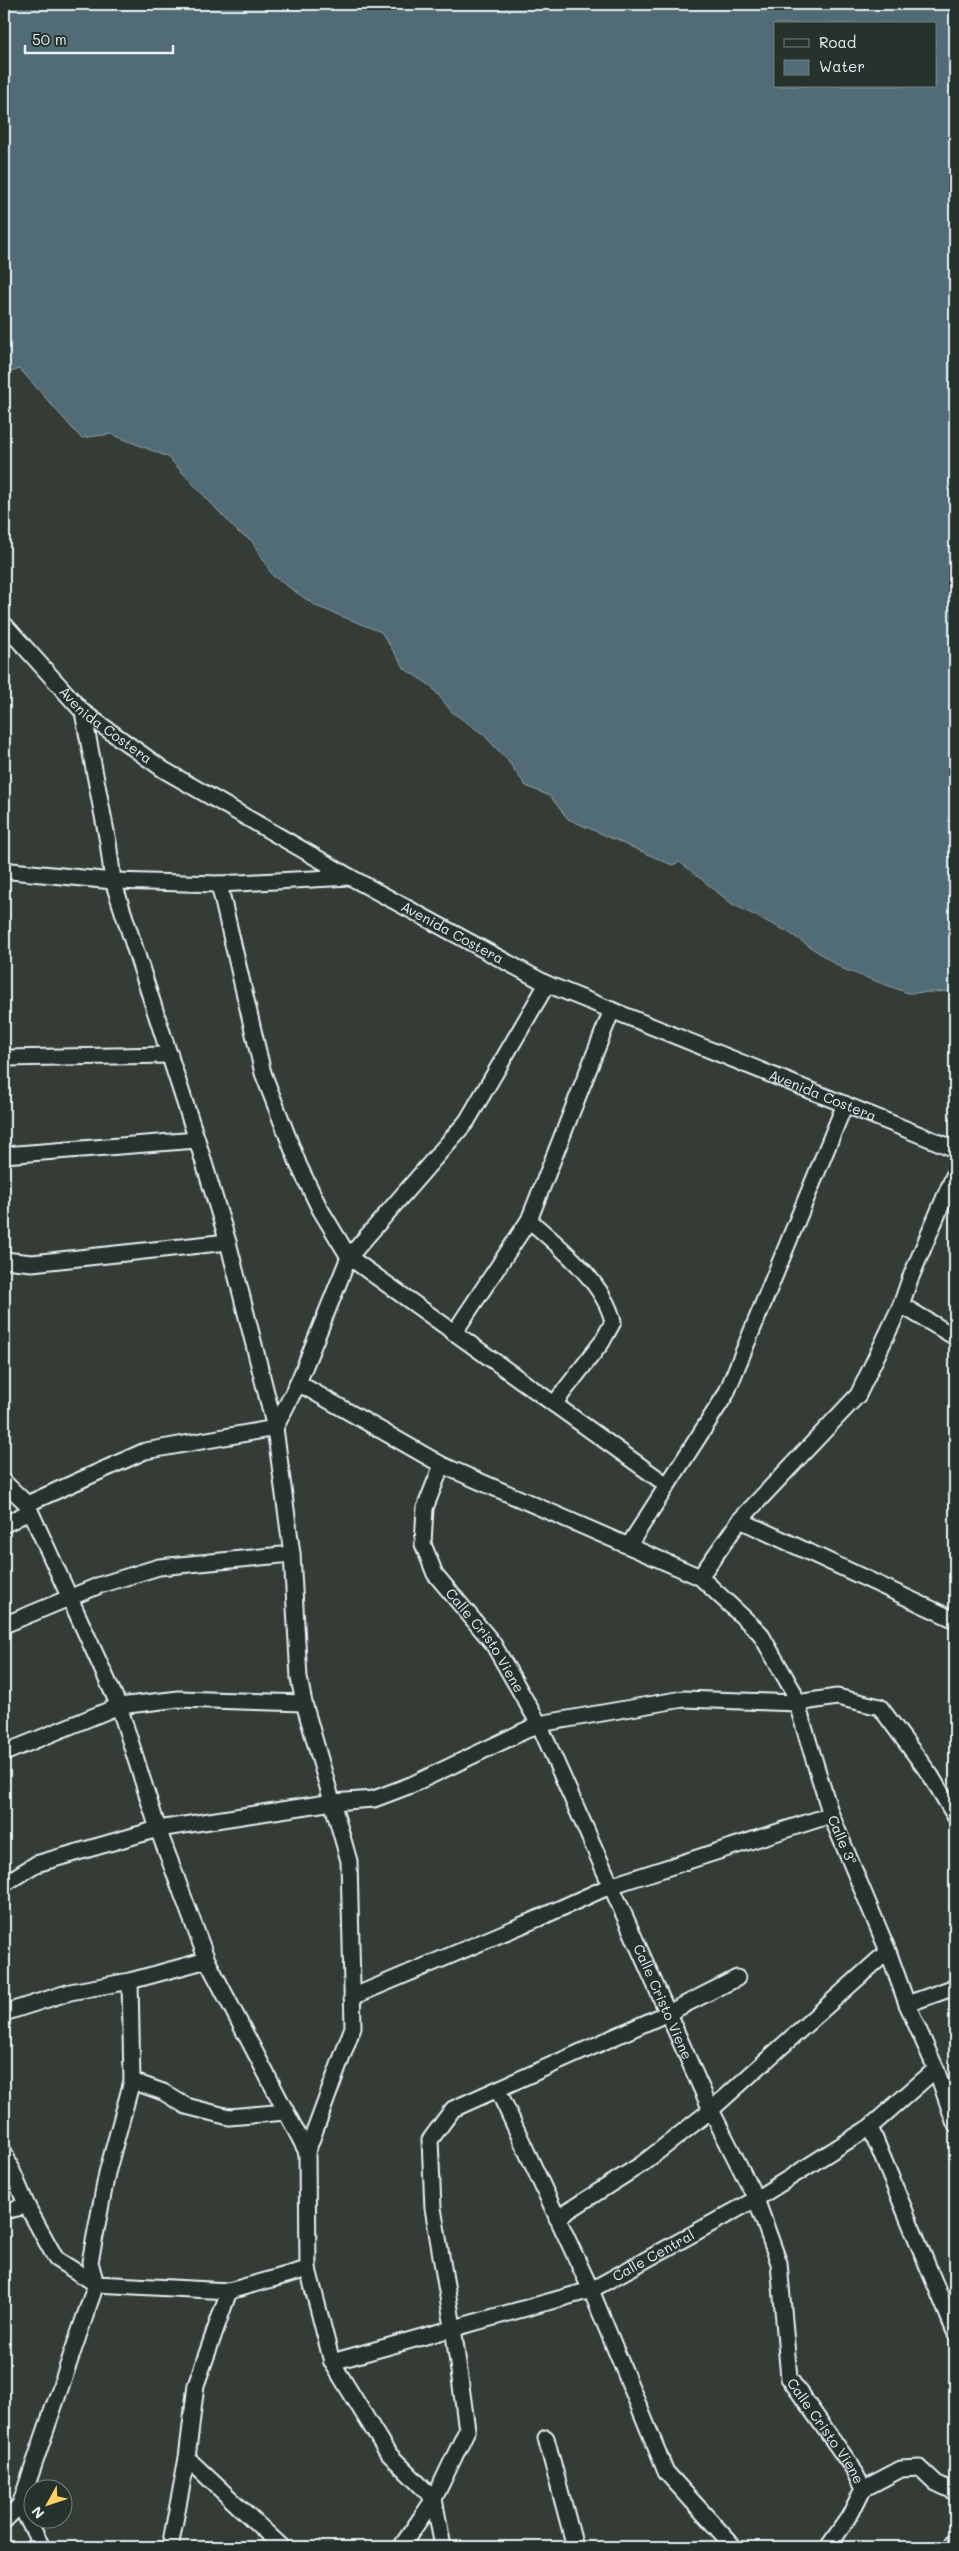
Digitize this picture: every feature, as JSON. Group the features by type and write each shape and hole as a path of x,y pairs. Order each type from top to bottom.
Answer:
{"street":[{"name":"Avenida Costera","path":"4,624 83,712 164,770 350,877 547,984 955,1149"},
{"path":"83,712 108,842 113,881 228,1242 275,1428 292,1554 299,1678 304,1703 349,1861 353,2027 308,2152 308,2270 332,2362 387,2452 434,2499 443,2547"},
{"path":"4,868 11,871 113,881 218,884 350,877"},
{"path":"218,884 263,1073 299,1166 320,1209 349,1257 667,1485"},
{"path":"275,1428 298,1383 349,1257 467,1121 547,984"},
{"path":"454,1333 528,1220 612,1010"},
{"path":"4,1058 170,1055"},
{"path":"629,1545 726,1394 845,1104"},
{"path":"4,1155 197,1140"},
{"path":"700,1577 740,1520 858,1395 901,1305 910,1279 955,1174"},
{"path":"528,1220 557,1243 603,1296 613,1322 602,1342 554,1404"},
{"path":"4,1260 32,1263 228,1242"},
{"path":"901,1305 955,1337"},
{"name":"Calle 3ª","path":"298,1383 442,1465 700,1577 760,1633 793,1691 831,1815 888,1950 907,2004 936,2069 955,2124"},
{"path":"4,1525 28,1508 145,1451 275,1428"},
{"name":"Calle Cristo Viene","path":"442,1465 425,1508 423,1544 435,1574 492,1642 539,1724 711,2110 756,2199 779,2263 789,2378 852,2467 863,2489 849,2517 828,2547"},
{"path":"4,1482 28,1508 119,1706 158,1830 207,1960 308,2152"},
{"path":"740,1520 955,1620"},
{"path":"4,1625 69,1598 159,1567 292,1554"},
{"path":"4,1884 36,1864 158,1830 333,1802 374,1799 412,1785 539,1724 683,1699 797,1703 837,1697 880,1707 931,1776 955,1816"},
{"path":"4,1753 119,1706 179,1699 304,1703"},
{"path":"352,1997 610,1886 831,1815"},
{"path":"557,2218 642,2164 711,2110 888,1950"},
{"path":"4,2013 70,1992 130,1981 207,1960"},
{"path":"401,2547 434,2499 467,2430 453,2327 433,2208 430,2140 453,2109 668,2013 737,1978"},
{"path":"4,2521 20,2505 96,2284 90,2262 107,2173 132,2081 130,1981"},
{"path":"907,2004 955,1987"},
{"name":"Calle Central","path":"332,2362 591,2290 756,2199 870,2127 936,2069"},
{"path":"132,2081 163,2092 186,2106 229,2117 286,2112"},
{"path":"498,2090 591,2290 666,2472 734,2547"},
{"path":"870,2127 955,2332"},
{"path":"4,2152 27,2206 56,2259 96,2284 229,2291 308,2270"},
{"path":"4,2211 27,2206"},
{"path":"170,2547 187,2458 196,2385 229,2291"},
{"path":"546,2438 575,2547"},
{"path":"187,2458 282,2547"},
{"path":"863,2489 901,2469 920,2468 936,2483 955,2492"},
{"path":"20,2505 42,2547"},
{"path":"951,2547 955,2540"}],"water":[{"path":"4,4 955,4 955,991 908,993 843,969 788,932 732,904 680,862 672,865 568,819 550,796 526,786 508,761 483,734 452,712 431,686 405,669 381,632 316,606 273,576 251,540 238,532 168,457 111,434 81,438 20,369 4,374"}]}
